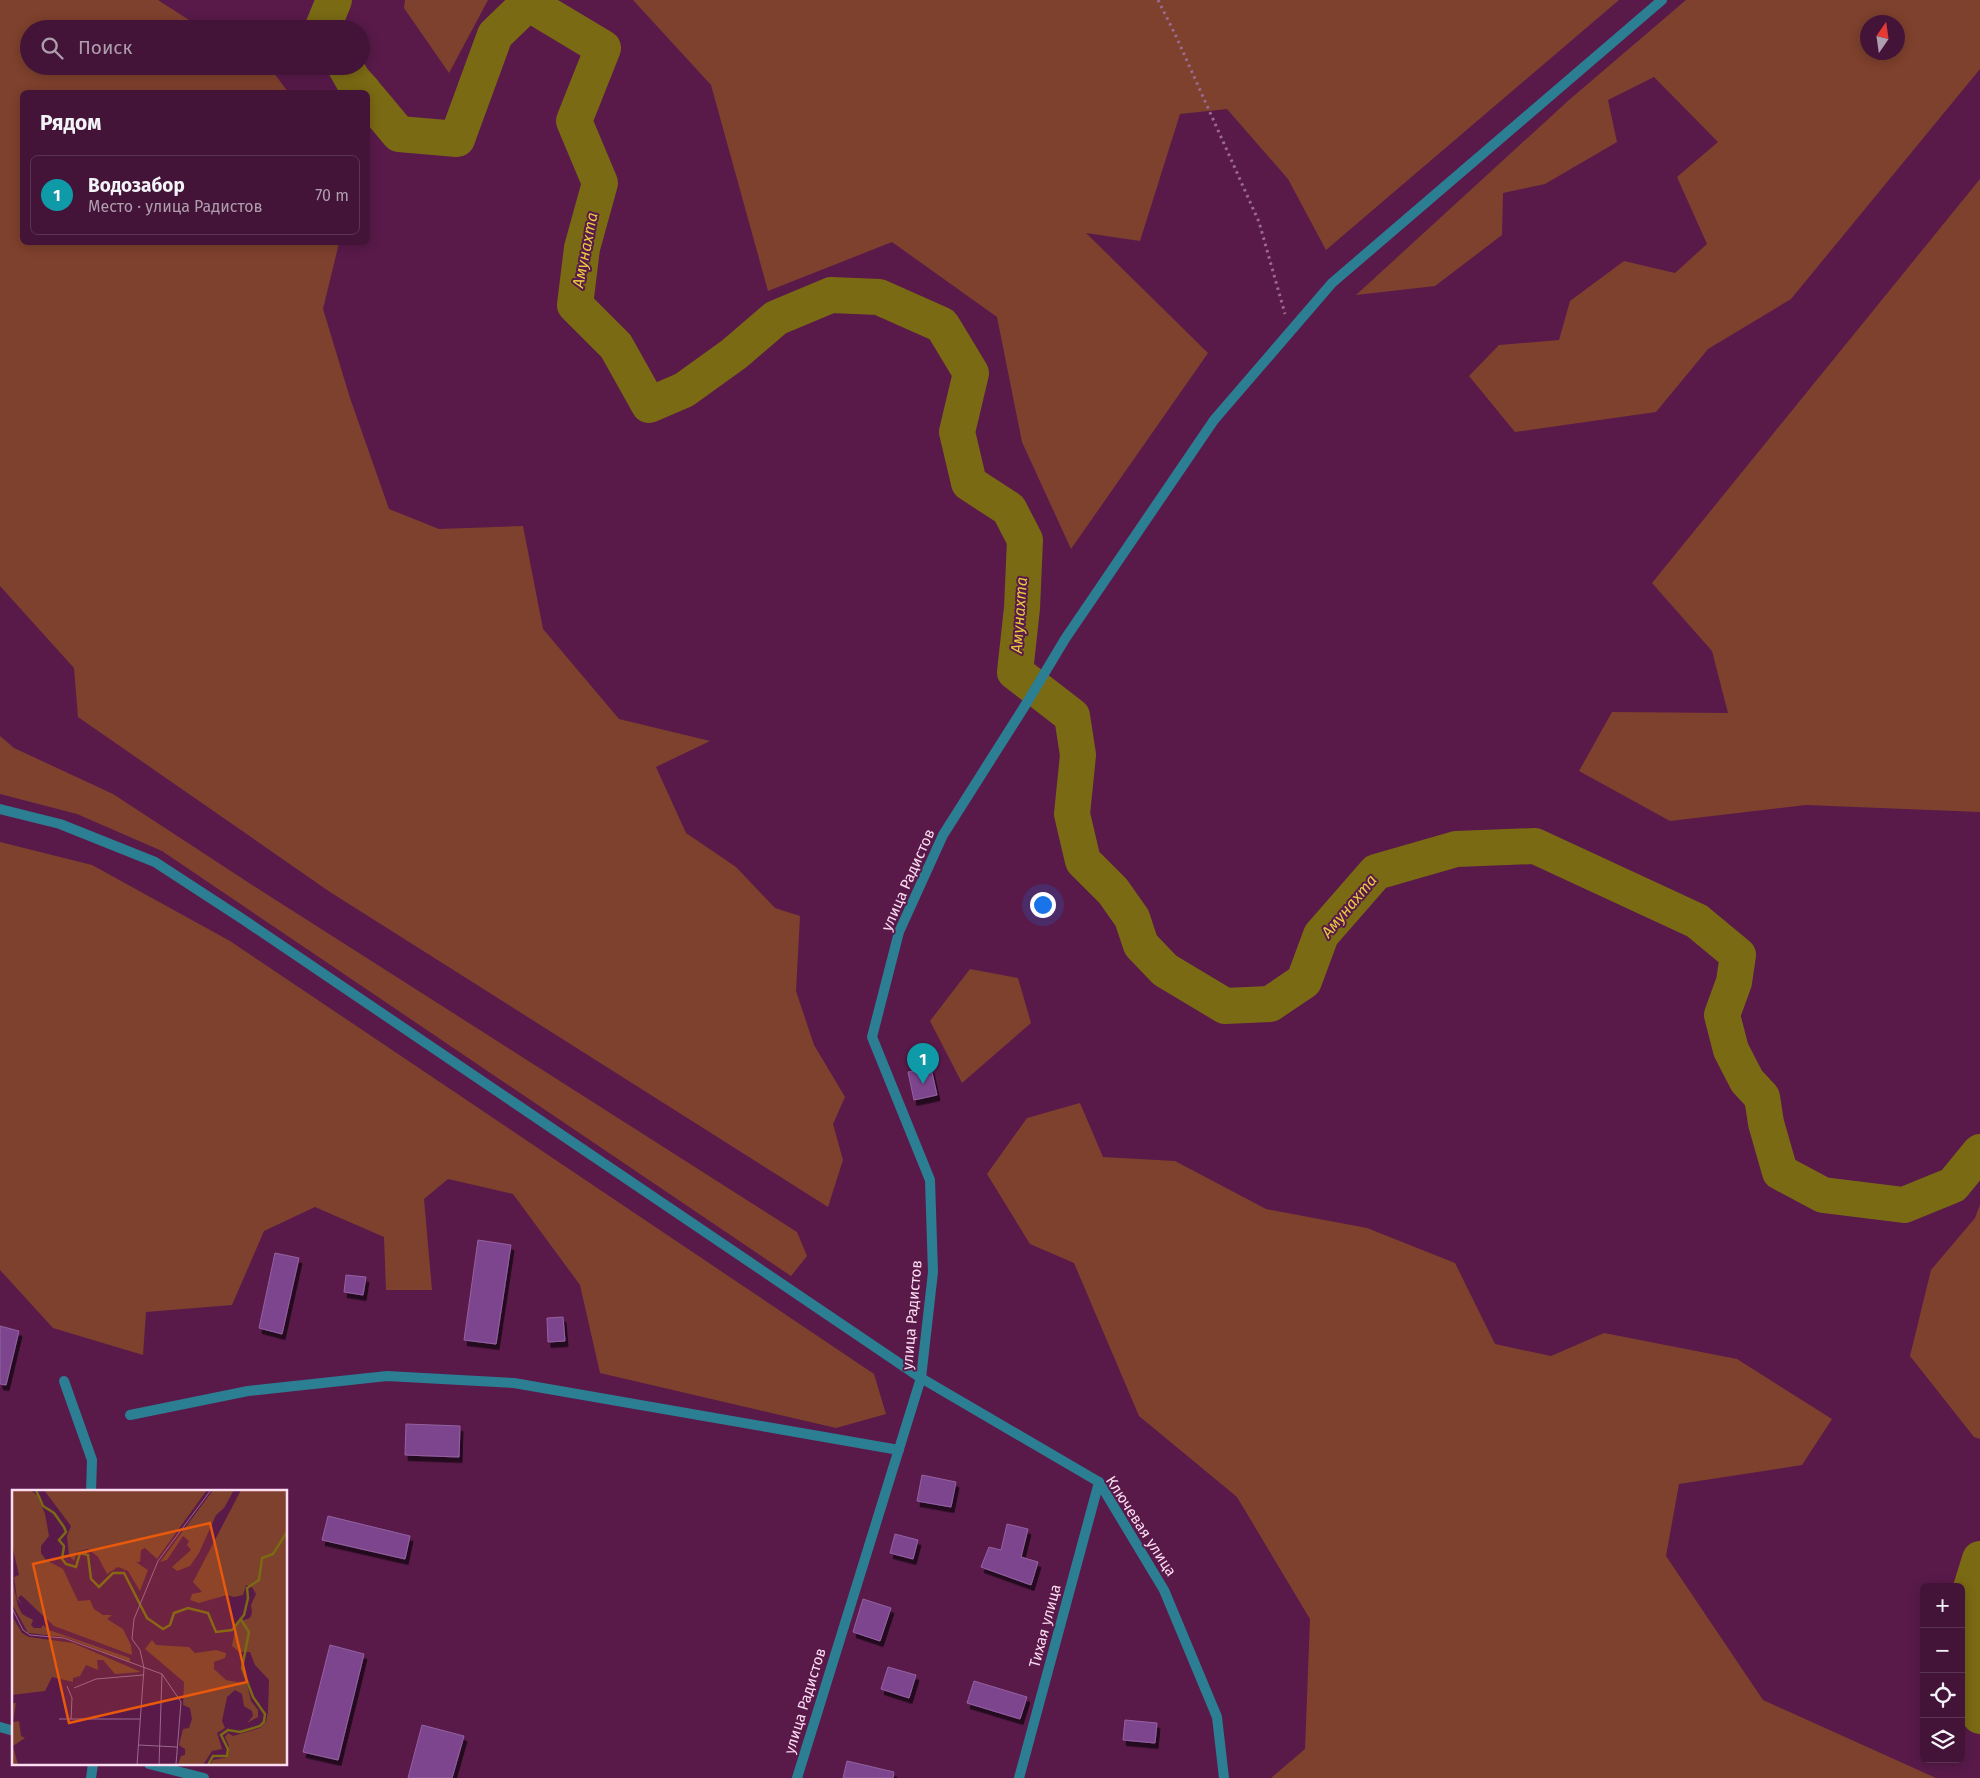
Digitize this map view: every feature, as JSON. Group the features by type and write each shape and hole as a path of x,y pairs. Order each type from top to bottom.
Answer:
{"street":[{"name":"улица Радистов","path":"797,1778 921,1378 933,1272 930,1180 872,1037 899,932 943,835 1065,639 1214,420 1332,282 1662,0"},
{"name":"Ключевая улица","path":"0,809 60,824 155,862 244,920 921,1378 1099,1482 1164,1590 1217,1717 1224,1778"},
{"path":"130,1415 248,1391 387,1376 514,1383 899,1450"},
{"path":"64,1381 92,1460 91,1490"},
{"name":"Тихая улица","path":"1019,1778 1099,1482"},
{"path":"157,1766 204,1778"}],"path":[{"path":"1158,0 1260,222 1290,332"}],"shaded area":[{"path":"0,0 158,0 189,20 20,20 20,75 275,75 287,90 20,90 20,245 339,245 323,309 350,398 389,509 439,529 523,526 543,629 619,719 710,741 656,767 686,833 736,867 775,908 800,916 796,991 814,1045 845,1097 833,1124 843,1160 828,1207 330,892 78,717 74,668 0,586"},
{"path":"405,0 488,0 449,73 404,8"},
{"path":"633,0 1619,0 1326,250 1288,179 1227,109 1180,114 1140,241 1086,233 1208,353 1071,549 1022,442 997,317 892,242 768,291 711,85"},
{"path":"1686,0 1980,0 1980,69 1791,299 1708,349 1656,412 1515,432 1469,376 1499,345 1559,340 1570,301 1624,261 1675,273 1707,244 1677,177 1718,142 1654,77 1608,100 1617,142 1545,184 1503,193 1502,235 1435,286 1356,295 1569,100"},
{"path":"1980,179 1980,812 1806,805 1670,821 1579,771 1612,712 1728,713 1712,651 1652,583"},
{"path":"0,736 14,748 113,794 260,890 797,1232 807,1256 791,1276 162,851 77,814 0,794"},
{"path":"0,842 92,865 230,941 874,1374 886,1414 836,1428 600,1373 580,1285 513,1194 448,1179 424,1199 432,1290 386,1290 384,1237 315,1207 264,1231 232,1305 146,1312 143,1355 53,1328 0,1270"},
{"path":"970,969 1018,978 1031,1023 962,1083 930,1021"},
{"path":"1080,1103 1103,1157 1175,1161 1266,1209 1367,1228 1455,1263 1495,1344 1551,1356 1604,1333 1737,1359 1832,1419 1802,1465 1679,1484 1666,1556 1763,1700 1936,1778 1271,1778 1305,1749 1310,1619 1237,1497 1139,1416 1074,1263 1030,1244 987,1174 1027,1118"},
{"path":"1980,1205 1980,1439 1974,1437 1910,1356 1931,1270 1975,1218"}],"building":[{"path":"931,1068 937,1095 914,1100 908,1072"},
{"path":"478,1240 511,1245 496,1344 464,1340"},
{"path":"275,1253 299,1258 282,1334 259,1328"},
{"path":"346,1275 366,1277 363,1295 344,1292"},
{"path":"563,1317 565,1341 548,1342 547,1318"},
{"path":"0,1326 19,1331 6,1385 0,1384"},
{"path":"406,1424 460,1426 459,1457 405,1455"},
{"path":"922,1475 956,1482 951,1507 917,1501"},
{"path":"328,1516 410,1536 405,1559 322,1540"},
{"path":"1007,1524 1028,1529 1021,1557 1038,1562 1031,1585 981,1567 989,1547 1001,1550"},
{"path":"895,1534 918,1540 913,1559 890,1553"},
{"path":"863,1599 891,1608 880,1641 853,1632"},
{"path":"330,1645 364,1654 338,1760 303,1752"},
{"path":"888,1667 916,1675 909,1698 881,1689"},
{"path":"974,1681 1027,1697 1020,1719 967,1703"},
{"path":"1125,1720 1157,1723 1155,1743 1123,1740"},
{"path":"422,1725 464,1736 452,1778 408,1778"},
{"path":"847,1761 894,1772 893,1778 843,1778"}],"waterway":[{"name":"Амунахта","path":"326,20 334,0"},
{"name":"Амунахта","path":"370,99 399,134 457,139 495,35 528,3 603,48 574,121 600,183 582,248 575,305 616,346 649,405 684,390 734,354 776,318 831,295 879,297 942,325 971,373 957,432 969,483 1009,509 1025,540 1022,608 1015,672 1072,716 1078,755 1072,814 1083,861 1113,891 1132,918 1141,945 1165,970 1225,1006 1270,1004 1304,981 1321,935 1376,872 1456,849 1535,846 1697,921 1738,955 1734,982 1722,1015 1731,1050 1747,1081 1762,1097 1766,1123 1780,1172 1823,1195 1904,1205 1953,1185 1980,1152"},
{"name":"Амунахта","path":"350,75 362,90"},
{"path":"1980,1559 1963,1614 1970,1691 1980,1716"}],"place":[{"name":"Водозабор","path":"923,1084"}]}
